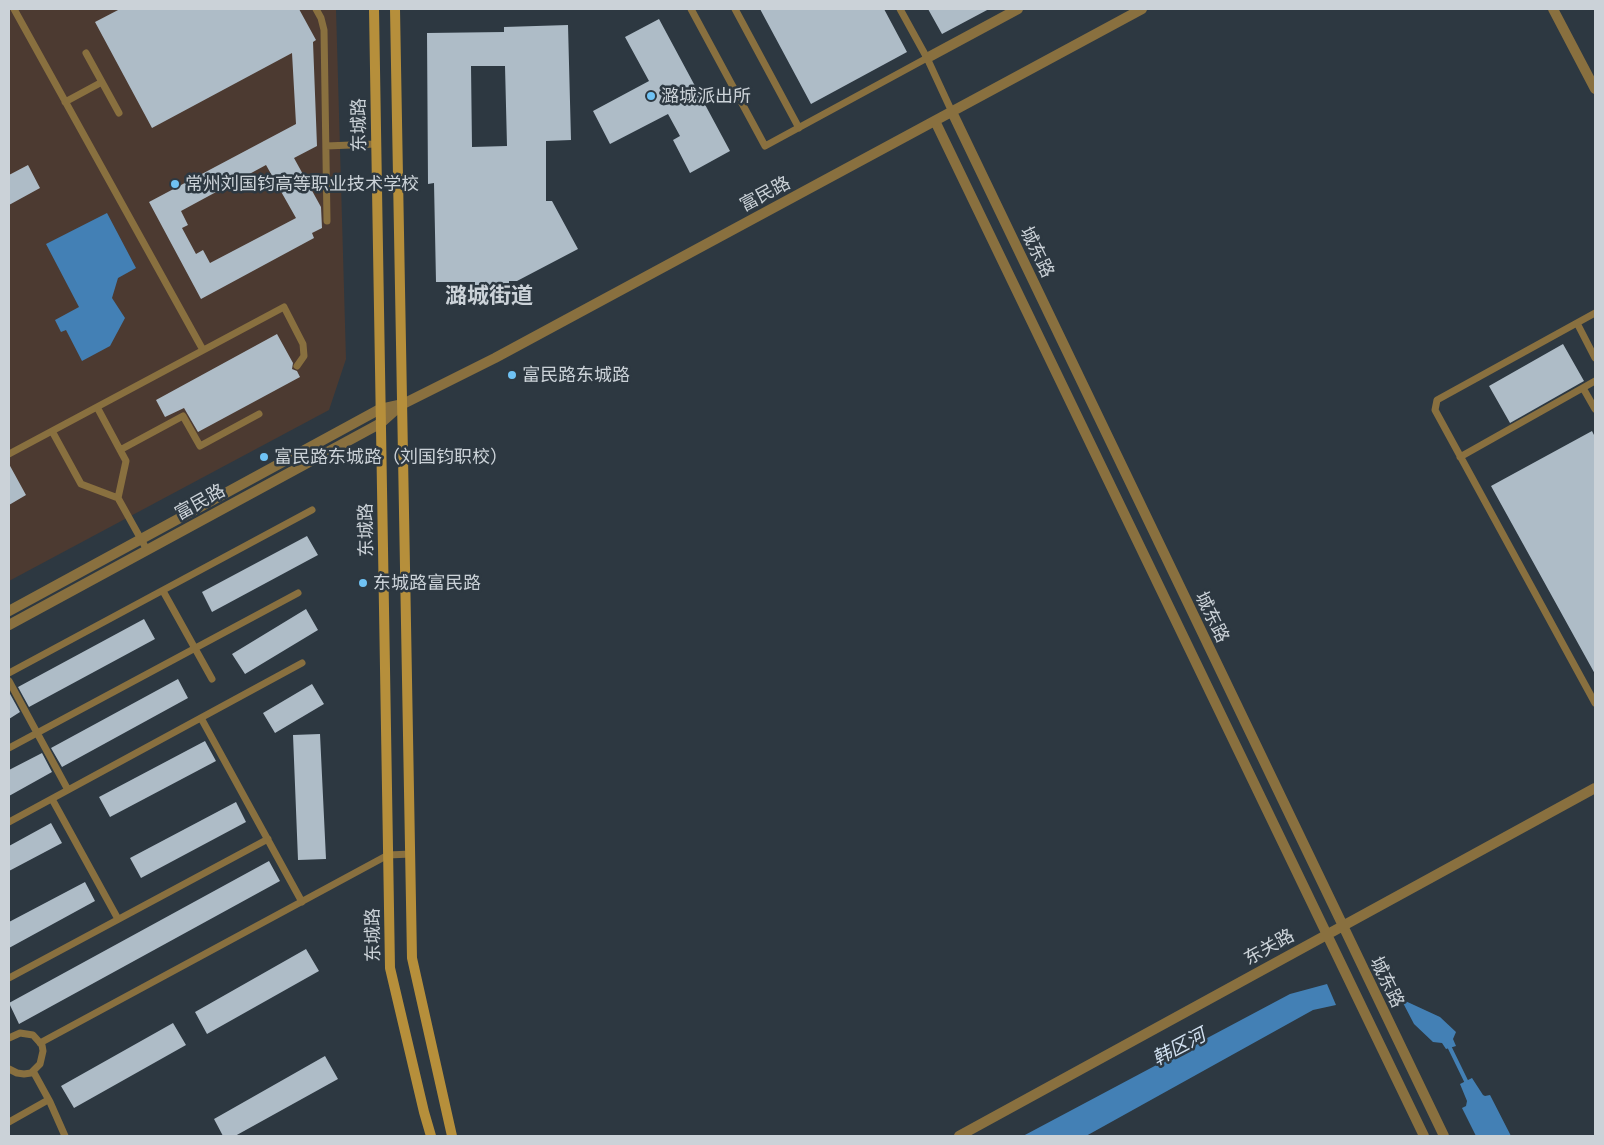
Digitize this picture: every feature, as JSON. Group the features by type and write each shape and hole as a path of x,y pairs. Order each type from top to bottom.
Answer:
{"main road":[{"name":"东城路","path":"374,9 390,968 431,1136"},
{"path":"395,9 412,958 452,1136"}],"street":[{"path":"927,58 1018,9"},
{"name":"富民路","path":"9,612 380,409 402,404 495,358 1142,9"},
{"path":"1553,9 1595,89"},
{"name":"城东路","path":"952,112 1444,1136"},
{"name":"城东路","path":"935,121 1424,1136"},
{"name":"富民路","path":"9,625 381,423 402,404"},
{"name":"东关路","path":"958,1136 1595,788"}],"lane":[{"path":"14,9 203,350"},
{"path":"316,9 324,30 327,221"},
{"path":"691,9 765,146 927,58"},
{"path":"735,9 799,128"},
{"path":"900,9 927,58 952,112"},
{"path":"86,53 119,113"},
{"path":"65,102 102,82"},
{"path":"326,146 376,144"},
{"path":"9,454 284,307 304,344 304,356 297,366"},
{"path":"1595,313 1437,400 1435,410 1595,703"},
{"path":"1577,323 1595,358"},
{"path":"1460,457 1595,381"},
{"path":"1583,388 1595,409"},
{"path":"97,407 126,461 118,498"},
{"path":"120,450 183,416 200,446 259,414"},
{"path":"52,431 81,484 118,498 147,550"},
{"path":"9,673 312,510"},
{"path":"163,590 212,679"},
{"path":"9,748 298,593"},
{"path":"9,822 302,663"},
{"path":"9,681 68,790"},
{"path":"201,718 302,902"},
{"path":"52,799 118,919"},
{"path":"9,978 268,839"},
{"path":"40,1043 388,855 411,854"},
{"path":"9,1069 24,1074 32,1071 40,1064 43,1058 40,1043 33,1035 20,1033 10,1035"},
{"path":"32,1071 65,1136"},
{"path":"9,1122 48,1100"}],"shaded area":[{"name":"常州刘国钧高等职业技术学校","path":"9,9 336,9 346,359 329,410 9,581"}],"water":[{"path":"107,213 136,268 118,278 112,298 125,318 110,346 82,361 66,330 61,332 55,320 79,307 46,244"},
{"path":"1327,984 1336,1005 1313,1010 1086,1136 1023,1136 1290,994"},
{"path":"1401,999 1440,1017 1456,1032 1453,1039 1456,1046 1446,1049 1442,1043 1433,1042 1414,1024"},
{"path":"1472,1078 1483,1095 1490,1095 1511,1136 1476,1136 1462,1108 1466,1106 1467,1101 1460,1084"}],"building":[{"path":"120,9 299,9 316,40 313,42 317,146 294,158 321,207 322,228 312,233 314,238 201,299 149,202 296,124 292,53 152,128 95,22","holes":["266,165 296,218 210,263 203,250 196,254 182,228 188,225 181,211"]},
{"path":"760,9 884,9 907,52 811,104"},
{"path":"928,9 989,9 942,34"},
{"path":"659,19 730,151 690,173 673,140 680,136 668,114 610,144 593,111 649,81 625,37"},
{"path":"568,25 571,140 546,141 546,201 552,201 578,249 517,281 509,281 509,295 475,296 475,282 436,282 434,183 428,184 427,33 504,32 504,27","holes":["471,66 505,66 507,146 472,147"]},
{"path":"28,165 40,188 9,205 9,175"},
{"path":"277,334 293,363 292,369 297,371 300,377 198,432 184,408 165,417 156,400"},
{"path":"1563,344 1584,381 1510,423 1489,386"},
{"path":"1592,431 1595,437 1595,674 1491,486"},
{"path":"9,464 26,495 9,505"},
{"path":"307,536 318,555 212,612 202,592"},
{"path":"306,609 318,630 245,674 232,654"},
{"path":"144,619 155,639 29,707 18,687"},
{"path":"178,679 188,698 62,767 51,748"},
{"path":"312,684 324,704 275,733 263,713"},
{"path":"9,692 20,712 9,719"},
{"path":"320,734 326,859 298,860 293,735"},
{"path":"205,741 216,761 110,817 99,797"},
{"path":"42,753 52,772 9,796 9,770"},
{"path":"236,802 246,822 141,878 130,858"},
{"path":"51,823 62,843 9,871 9,846"},
{"path":"269,861 280,881 19,1024 9,1003"},
{"path":"85,882 95,901 9,948 9,922"},
{"path":"306,949 319,971 207,1034 195,1012"},
{"path":"173,1023 186,1045 74,1108 61,1086"},
{"path":"325,1056 338,1079 235,1136 223,1136 214,1119"}],"waterway":[{"name":"韩区河","path":"1448,1044 1468,1085"}],"place":[{"name":"潞城派出所","path":"651,96"},
{"name":"常州刘国钧高等职业技术学校","path":"175,184"},
{"name":"富民路东城路","path":"512,375"},
{"name":"富民路东城路（刘国钧职校）","path":"264,457"},
{"name":"东城路富民路","path":"363,583"}],"district":[{"name":"潞城街道","path":"489,296"}]}
